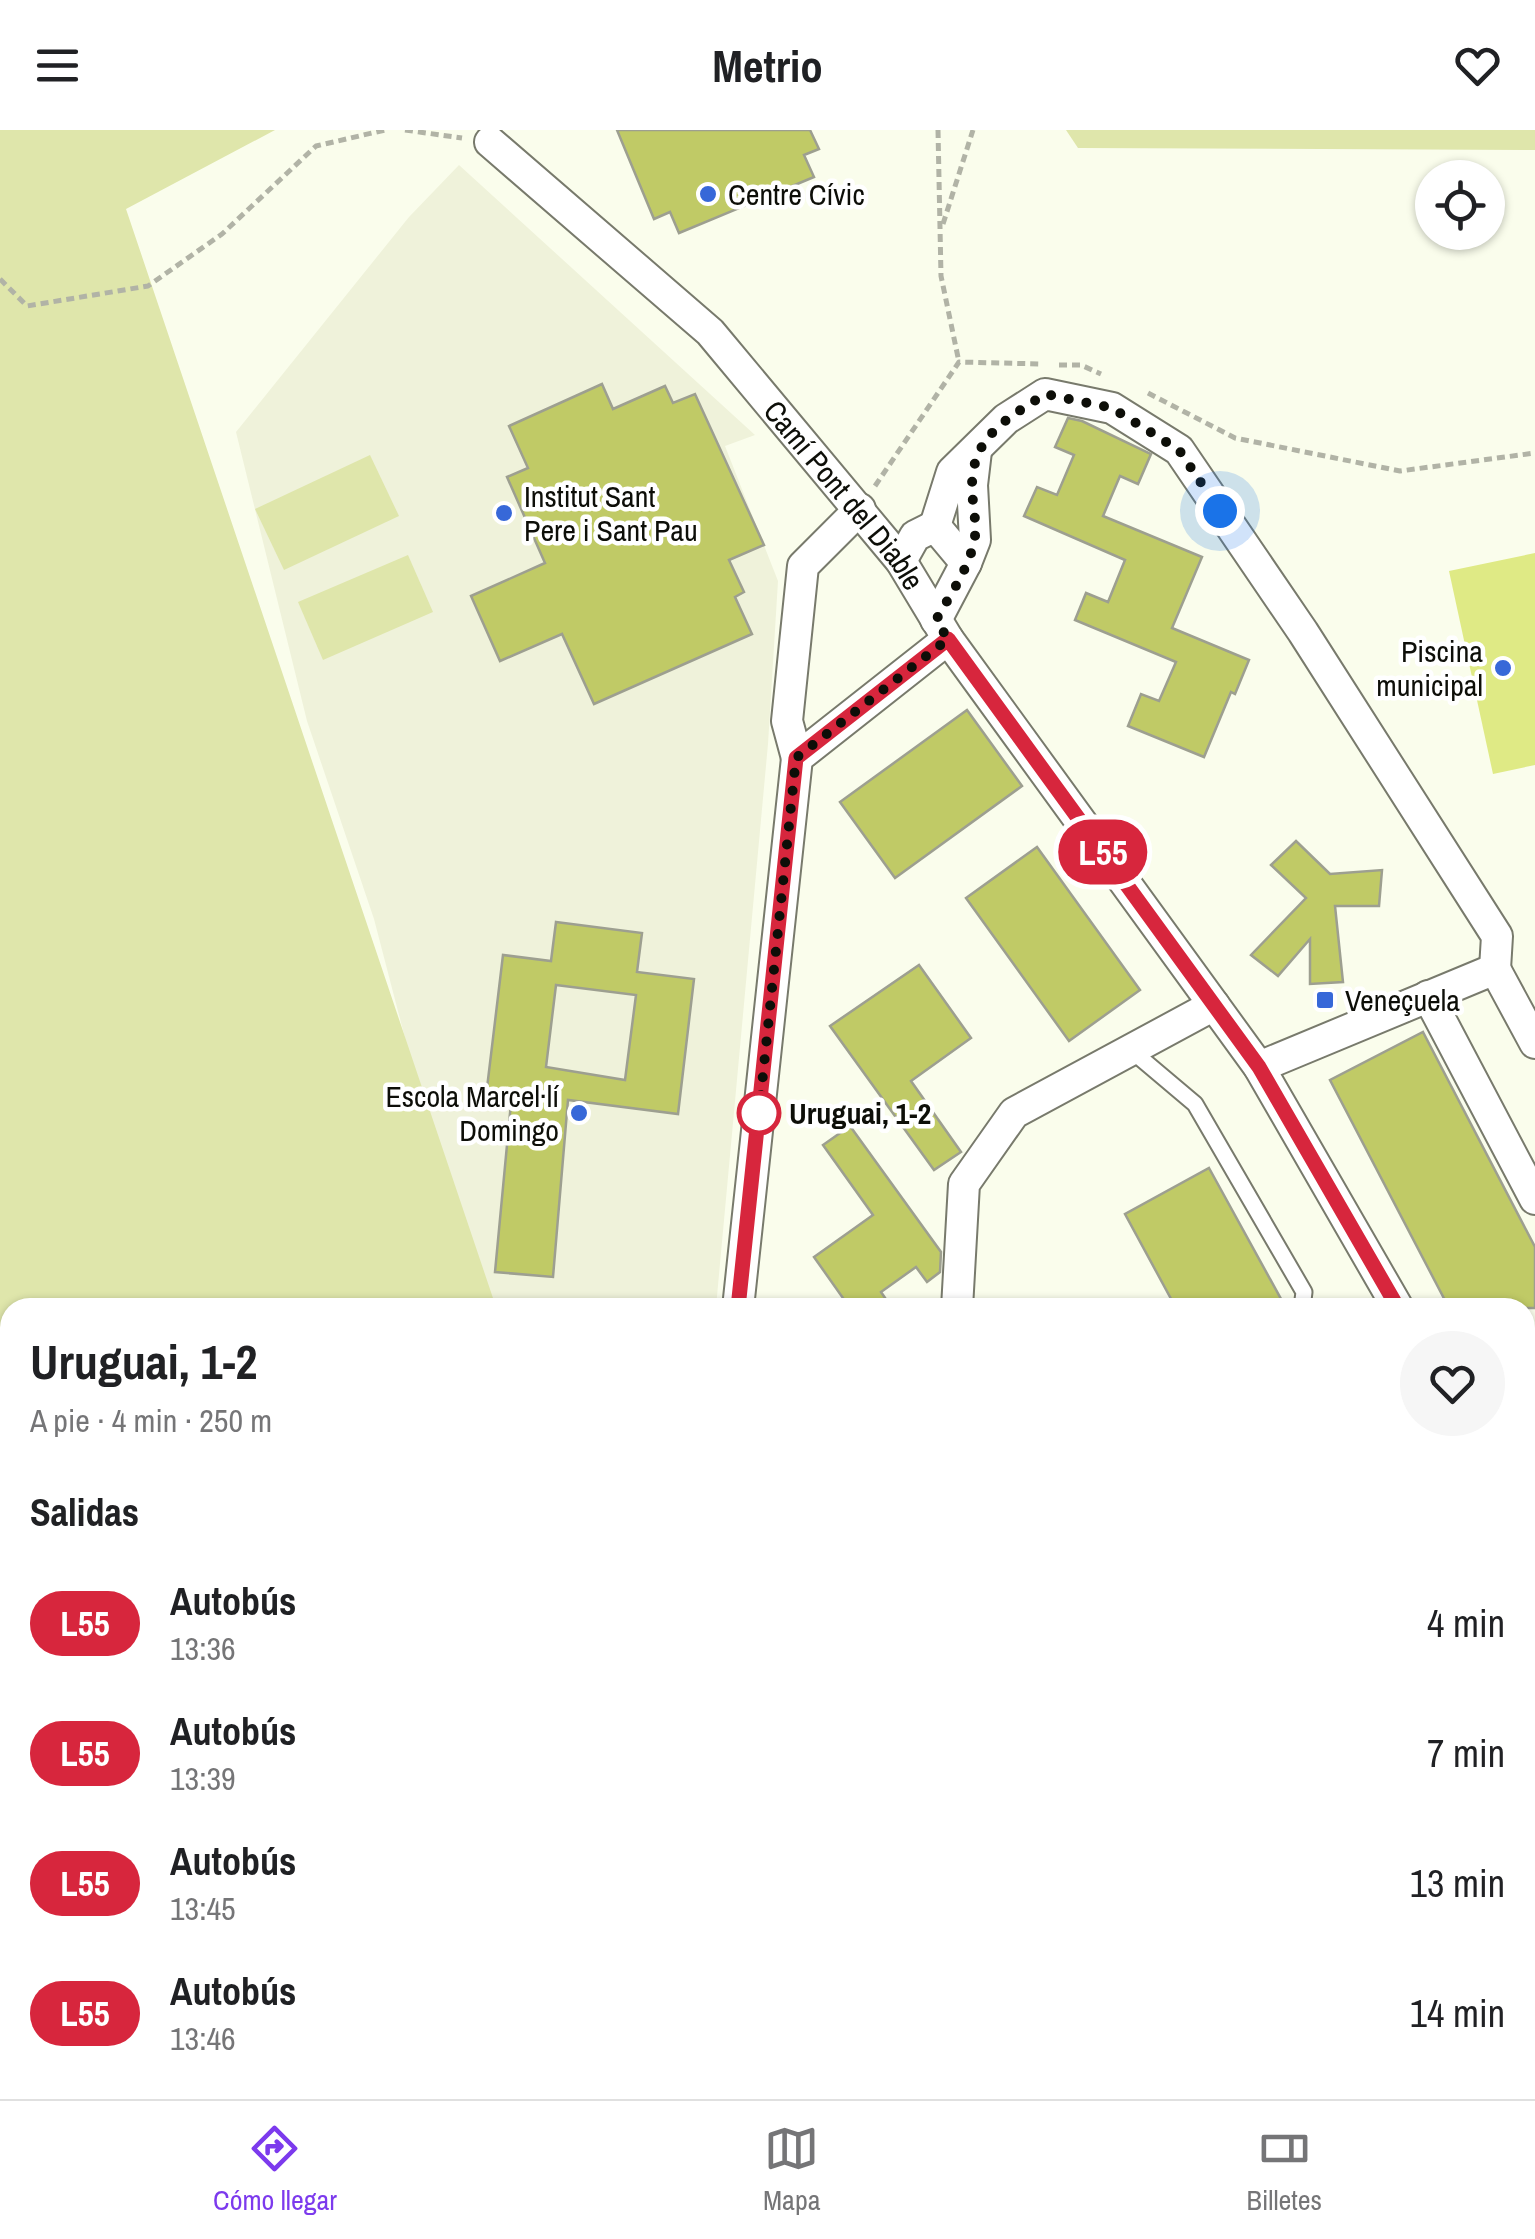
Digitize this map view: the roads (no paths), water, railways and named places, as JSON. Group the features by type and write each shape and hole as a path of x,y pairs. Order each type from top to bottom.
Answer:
{"street":[{"name":"Camí Pont del Diable","path":"490,142 710,332 860,508 901,561 942,629 1259,1067 1392,1298"},
{"path":"901,561 914,536 935,526 952,472 1006,420 1045,394 1112,408 1179,450 1303,632 1497,936 1494,968 1535,1043"},
{"path":"796,758 942,629 975,540 972,485 976,451"},
{"path":"739,1298 796,758 787,721 802,566 860,508"},
{"path":"935,526 966,563"},
{"path":"1259,1067 1494,968"},
{"path":"1428,996 1535,1200"},
{"path":"958,1298 964,1184 1014,1113 1214,1005"}],"lane":[{"path":"1131,1050 1195,1104 1304,1292 1303,1298"}],"place":[{"name":"Centre Cívic","path":"708,194"},
{"name":"Institut Sant Pere i Sant Pau","path":"504,513"},
{"name":"Piscina municipal","path":"1503,668"},
{"name":"Veneçuela","path":"1325,1000"},
{"name":"Escola Marcel·lí Domingo","path":"579,1113"},
{"name":"Uruguai, 1-2","path":"759,1113"}]}
